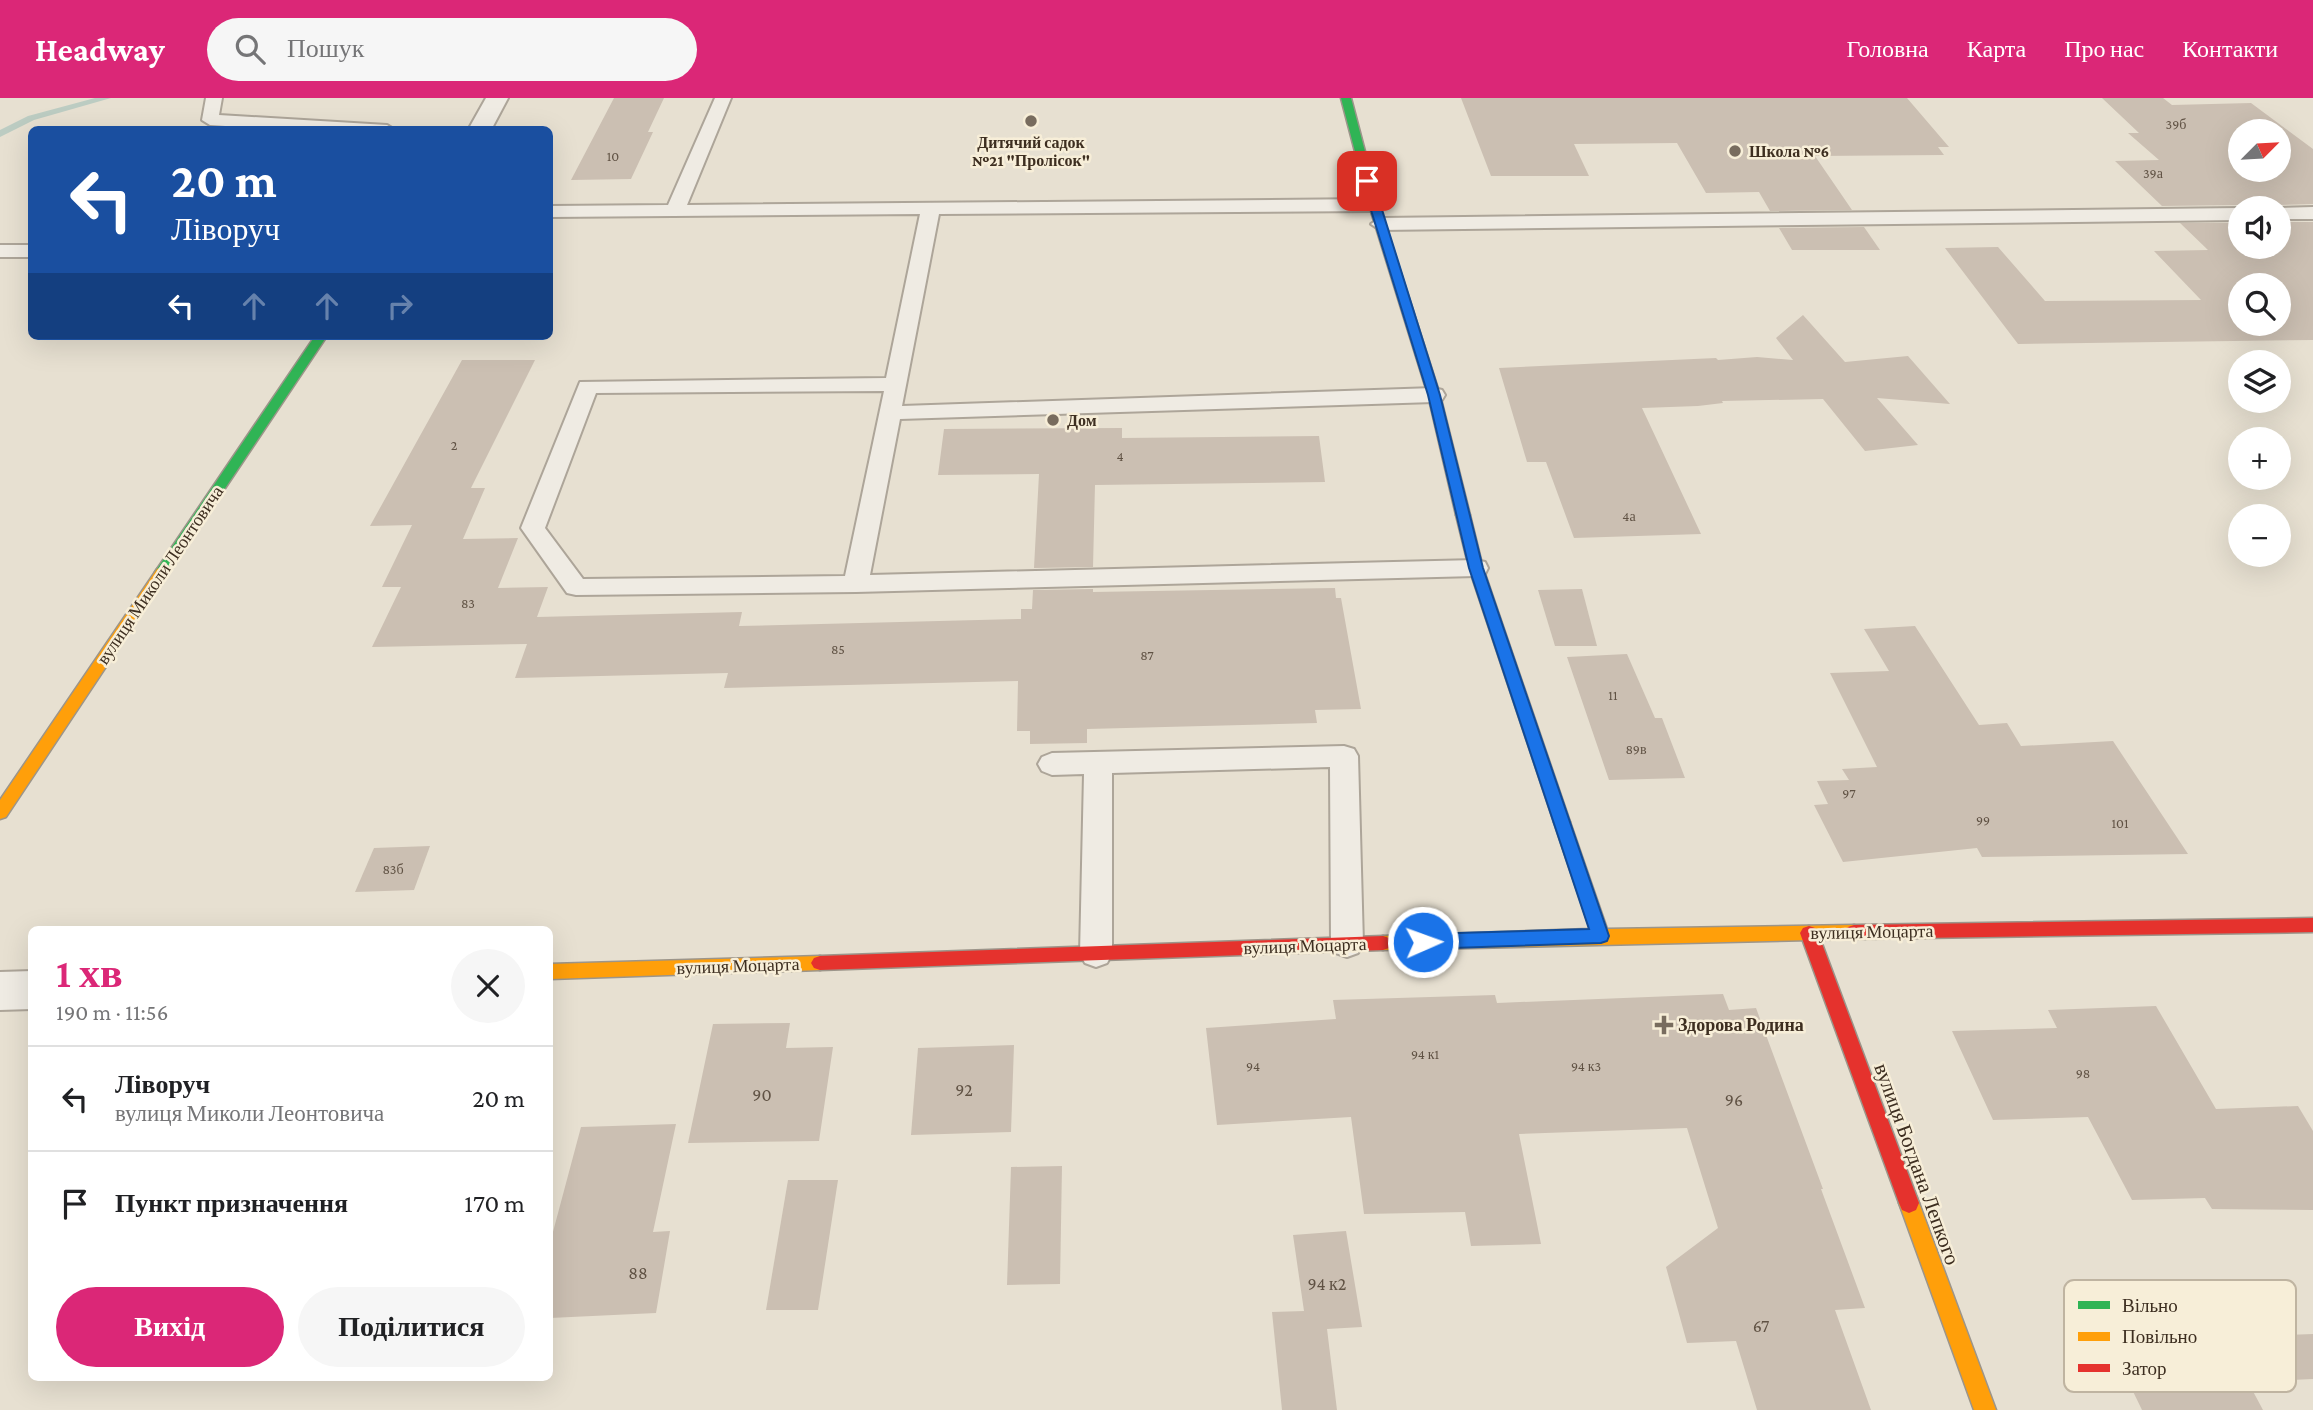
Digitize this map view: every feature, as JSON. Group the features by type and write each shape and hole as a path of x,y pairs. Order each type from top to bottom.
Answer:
{"street":[{"path":"481,126 498,98"},
{"path":"1346,98 1374,205 1434,395 1476,568 1601,936"},
{"name":"вулиця Миколи Леонтовича","path":"0,813 318,340"},
{"name":"вулиця Моцарта","path":"553,972 1601,936 2313,925"},
{"name":"вулиця Богдана Лепкого","path":"1809,933 1985,1410"},
{"path":"0,991 28,990"}],"lane":[{"path":"214,98 210,120 316,126"},
{"path":"675,211 723,98"},
{"path":"553,210 1374,205"},
{"path":"856,584 931,208"},
{"path":"2291,214 2313,213"},
{"path":"1380,224 2228,214"},
{"path":"0,251 28,251"},
{"path":"895,384 588,387 533,528 576,587 856,584 1476,568"},
{"path":"890,413 1434,395"},
{"path":"1052,764 1344,756 1347,944"},
{"path":"1096,954 1098,763"}],"building":[{"path":"614,98 664,98 648,132 653,132 631,179 571,180"},
{"path":"1461,98 1907,98 1949,147 1938,147 1944,155 1815,156 1852,210 1770,211 1759,192 1706,193 1677,143 1574,144 1589,176 1491,176"},
{"path":"2102,98 2163,98 2172,105 2251,103 2273,119 2228,119 2228,182 2291,182 2291,133 2313,149 2313,204 2291,205 2291,196 2228,196 2228,205 2162,206 2115,161 2159,160 2128,133 2139,133"},
{"path":"2291,222 2313,222 2313,340 2018,344 1945,248 1998,247 2045,301 2201,300 2154,251 2208,250 2180,223 2228,223 2228,259 2291,259"},
{"path":"1864,227 1880,250 1792,250 1779,228"},
{"path":"1803,315 1845,362 1908,356 1950,404 1877,398 1918,445 1865,451 1823,399 1722,401 1723,403 1698,406 1642,408 1701,534 1574,538 1546,462 1527,462 1499,368 1716,358 1793,360 1776,338"},
{"path":"462,360 535,360 471,488 485,488 463,539 518,538 498,588 548,587 537,617 742,612 739,626 1021,619 1021,609 1032,609 1033,590 1093,589 1093,592 1335,588 1336,598 1341,598 1361,709 1315,710 1317,723 1087,729 1087,743 1030,744 1030,731 1017,731 1018,681 724,688 728,673 515,678 527,644 372,647 401,587 382,587 412,525 370,526"},
{"path":"1122,428 1122,438 1319,436 1325,482 1095,485 1093,567 1034,568 1039,474 938,475 944,429"},
{"path":"1582,589 1597,646 1555,646 1538,590"},
{"path":"1915,626 1979,725 2007,723 2021,746 2113,741 2188,854 1982,857 1977,848 1843,862 1814,805 1828,804 1817,781 1849,780 1842,769 1877,767 1830,673 1889,671 1864,629"},
{"path":"1627,654 1655,718 1662,718 1685,778 1609,780 1567,657"},
{"path":"430,846 414,890 355,892 374,848"},
{"path":"1723,994 1729,1010 1756,1008 1823,1189 1865,1308 1835,1310 1871,1410 1757,1410 1736,1341 1687,1343 1666,1267 1718,1228 1687,1128 1519,1134 1541,1244 1471,1246 1465,1212 1364,1214 1351,1117 1217,1125 1206,1028 1336,1019 1333,1000 1495,995 1497,1003"},
{"path":"2156,1006 2216,1109 2298,1106 2313,1131 2313,1210 2212,1209 2205,1198 2132,1200 2088,1117 1993,1120 1952,1031 2057,1028 2048,1010"},
{"path":"790,1023 786,1048 833,1047 819,1141 688,1143 713,1024"},
{"path":"1014,1045 1011,1132 911,1135 918,1048"},
{"path":"676,1124 653,1232 670,1231 656,1313 553,1318 553,1232 581,1127"},
{"path":"1062,1166 1060,1284 1007,1285 1011,1167"},
{"path":"788,1180 838,1180 818,1310 766,1310"},
{"path":"1346,1231 1362,1327 1327,1329 1337,1410 1282,1410 1272,1312 1304,1311 1293,1235"},
{"path":"2313,1334 2313,1379 2296,1380 2296,1335"},
{"path":"2133,1392 2253,1392 2263,1410 2142,1410"}],"waterway":[{"path":"0,134 31,118 106,98"}],"traffic: fast":[{"path":"1346,98 1374,205 1434,395 1463,515"},
{"path":"162,572 318,340"}],"traffic: slow":[{"path":"0,813 162,572"},
{"path":"1562,822 1601,936"},
{"path":"1383,943 1854,932"},
{"path":"553,972 820,963"},
{"path":"1909,1203 1985,1410"}],"traffic: jam":[{"path":"1463,515 1476,568 1562,822"},
{"path":"1854,932 2313,925"},
{"path":"1809,933 1909,1203"},
{"path":"820,963 1383,943"}],"place":[{"name":"Дитячий садок №21 \"Пролісок\"","path":"1031,121"},
{"name":"Школа №6","path":"1735,151"},
{"name":"Дом","path":"1053,420"},
{"name":"Здорова Родина","path":"1664,1025"}],"route":[{"path":"1367,181 1434,395 1476,568 1601,936 1423,942"}]}
